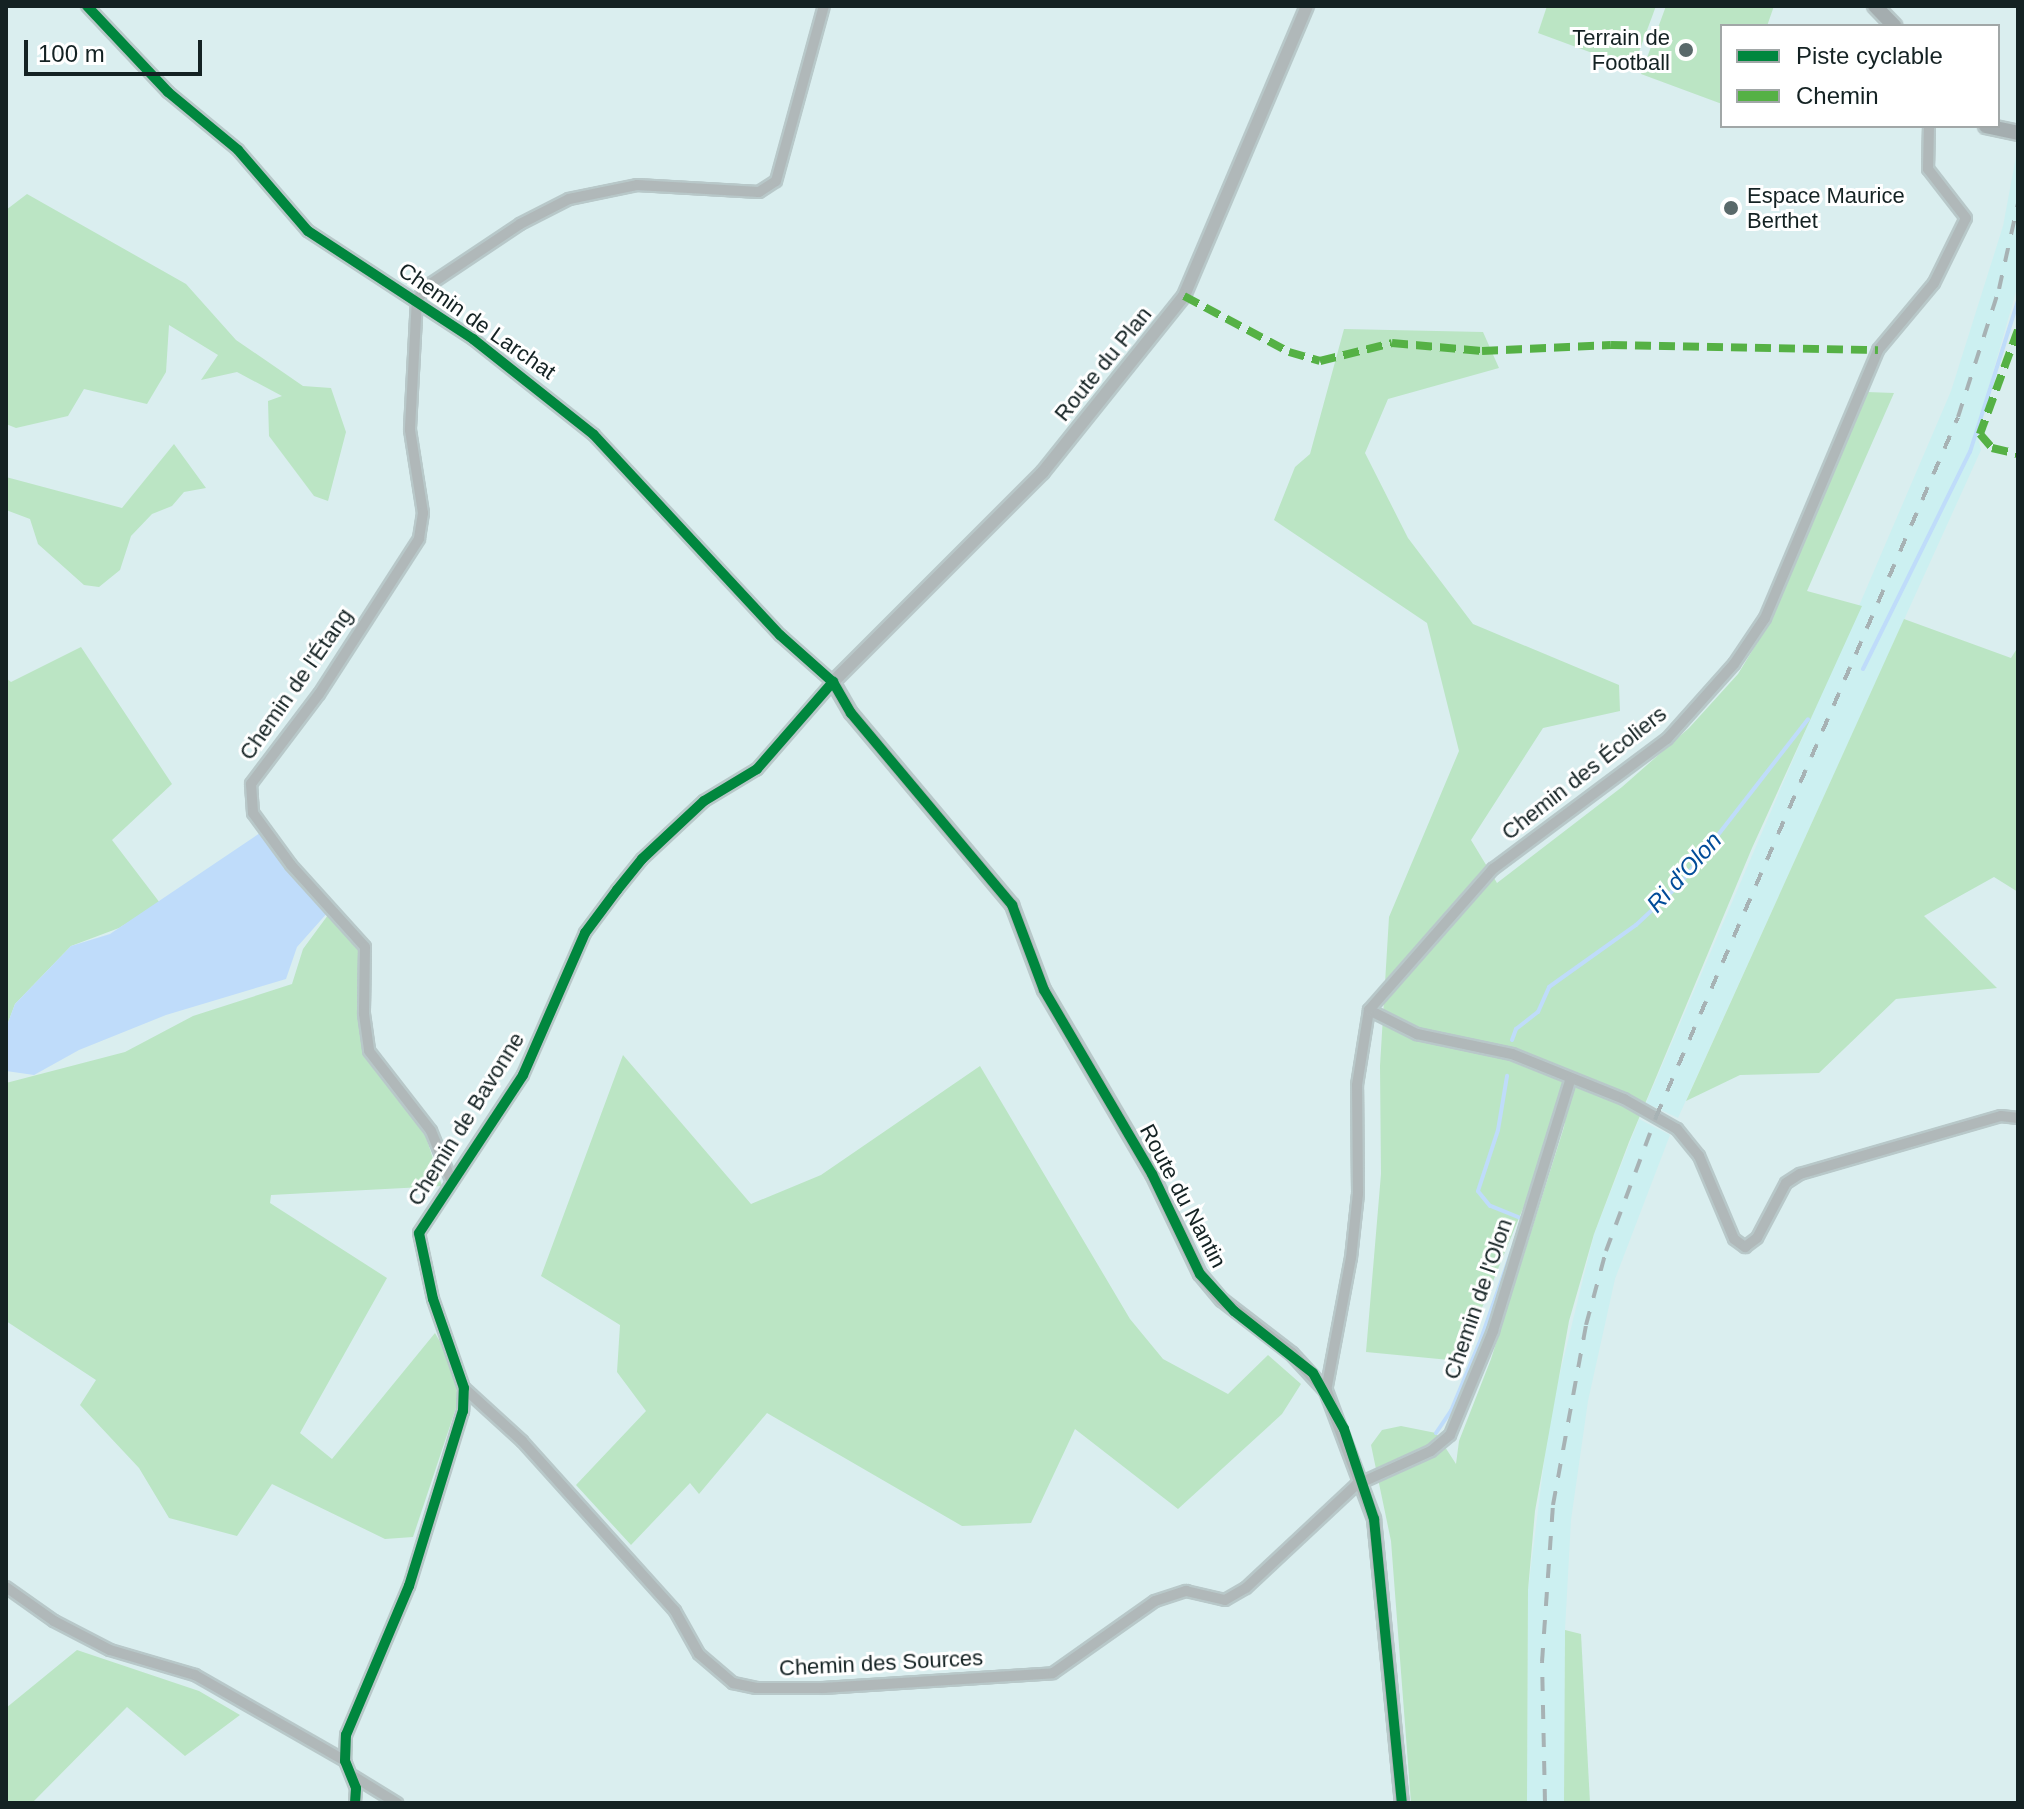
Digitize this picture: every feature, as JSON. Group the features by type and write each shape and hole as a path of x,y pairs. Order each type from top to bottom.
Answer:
{"main road":[{"path":"1875,6 1892,24"}],"street":[{"name":"Chemin de Larchat","path":"87,6 168,92 238,150 308,231 417,299 544,390 594,435 780,635 833,682"},
{"path":"417,299 432,283 507,233 569,199 637,185 759,192 776,181 824,6"},
{"name":"Route du Plan","path":"833,682 1043,472 1184,296 1307,6"},
{"name":"Chemin des Écoliers","path":"1369,1010 1493,869 1667,739 1734,664 1765,618 1878,350 1934,283 1966,218 1928,169 1929,128"},
{"name":"Chemin de l'Étang","path":"417,299 410,430 423,513 419,539 319,694 251,784 253,813 291,865 365,947 364,1014 369,1051 431,1131 452,1182"},
{"name":"Chemin de Bavonne","path":"345,1761 346,1735 418,1560 463,1411 464,1388 433,1299 419,1233 523,1075 585,933 617,890 642,859 704,801 757,769 833,682"},
{"name":"Route du Nantin","path":"833,682 851,713 1012,905 1044,990 1152,1174 1200,1274 1222,1300 1292,1354 1326,1391 1374,1519 1402,1803"},
{"path":"1326,1391 1351,1258 1358,1194 1357,1085 1369,1010 1417,1034 1512,1054 1570,1080 1624,1099 1689,1138 1734,1239 1745,1247 1757,1238 1786,1183 1800,1174 2001,1116 2018,1118"},
{"name":"Chemin de l'Olon","path":"1363,1483 1431,1451 1450,1435 1493,1331 1570,1080"},
{"name":"Chemin des Sources","path":"464,1388 522,1441 675,1611 714,1671 756,1688 1053,1673 1155,1601 1186,1591 1225,1600 1237,1593 1363,1483"},
{"path":"6,1587 54,1621 110,1650 195,1675 345,1761 353,1776 355,1803"},
{"path":"353,1776 397,1803"}],"shaded area":[{"path":"2018,146 2018,285 1976,431 1981,450 1678,1118 1646,1103 1951,391 2003,226"},
{"path":"260,833 329,911 297,947 286,979 166,1015 79,1050 34,1075 6,1071 6,1028 15,1004 71,946 110,934"},
{"path":"1639,1119 1670,1135 1615,1279 1588,1401 1571,1520 1565,1630 1564,1803 1527,1803 1528,1590 1550,1414 1594,1234"}],"green space":[{"name":"Terrain de Football","path":"1547,6 1656,6 1633,68 1538,33"},
{"name":"Terrain de Football","path":"1666,6 1774,6 1768,24 1720,24 1720,103 1641,74"},
{"path":"27,194 186,284 236,340 303,386 331,388 346,432 328,501 314,496 269,436 268,401 282,396 237,372 201,380 218,355 169,325 166,372 147,404 84,389 68,416 16,428 6,424 6,210"},
{"path":"1344,329 1483,332 1499,368 1388,399 1365,453 1408,538 1473,624 1619,685 1620,711 1543,728 1471,840 1497,883 1622,787 1689,728 1738,674 1772,618 1867,392 1894,393 1807,591 1862,606 1752,848 1629,1142 1594,1234 1569,1321 1535,1511 1528,1590 1527,1803 1411,1803 1391,1541 1371,1445 1382,1430 1401,1426 1436,1433 1456,1464 1459,1441 1491,1359 1564,1127 1569,1097 1460,1361 1366,1352 1381,1174 1380,1066 1389,917 1459,751 1427,623 1274,520 1295,467 1310,454"},
{"path":"174,444 206,488 184,492 172,506 152,514 131,536 120,570 99,587 84,585 38,544 30,519 6,510 6,477 122,508"},
{"path":"1904,619 2011,658 2018,647 2018,892 1994,877 1924,916 1997,988 1896,999 1819,1073 1740,1075 1686,1101"},
{"path":"81,647 172,784 112,840 160,903 119,928 71,946 15,1004 6,1028 6,678 11,682"},
{"path":"328,915 358,947 362,1043 426,1137 442,1186 271,1195 270,1203 387,1278 300,1433 332,1459 435,1333 454,1366 458,1402 413,1537 385,1539 272,1484 237,1536 169,1518 139,1468 80,1405 96,1380 6,1321 6,1083 125,1052 193,1016 292,984 303,949"},
{"path":"623,1055 751,1204 821,1175 980,1066 1130,1319 1163,1359 1228,1394 1268,1355 1301,1384 1282,1414 1178,1509 1075,1429 1031,1523 962,1526 767,1413 699,1494 690,1483 631,1545 576,1485 646,1411 617,1372 620,1325 541,1276"},
{"path":"1565,1630 1581,1634 1590,1803 1564,1803"},
{"path":"77,1650 199,1691 240,1715 185,1756 127,1707 32,1803 6,1803 6,1708"}],"waterway":[{"name":"Ri d'Olon","path":"1863,669 1970,452 2018,301"},
{"name":"Ri d'Olon","path":"1512,1040 1516,1029 1538,1012 1549,987 1636,925 1679,885 1808,719"},
{"name":"Ri d'Olon","path":"1436,1433 1451,1411 1481,1339 1523,1219 1490,1206 1478,1191 1498,1130 1507,1076"}],"railway":[{"path":"1545,1803 1542,1662 1553,1505 1586,1325 1606,1251 1656,1117 1958,417 1999,289 2018,203"}],"marked path":[{"path":"1184,296 1289,352 1320,361 1392,343 1482,351 1611,345 1878,350"},
{"path":"2018,330 1980,434 1992,448 2018,454"}],"cycle path":[{"path":"87,6 168,92 238,150 308,231 473,339 594,435 780,635 833,682 851,713 1012,905 1044,990 1152,1174 1200,1274 1234,1311 1313,1373 1344,1429 1374,1519 1402,1803"},
{"path":"355,1803 356,1788 345,1761 346,1735 409,1586 463,1411 464,1388 433,1299 419,1233 523,1075 585,933 617,890 642,859 704,801 757,769 833,682"}],"place":[{"name":"Terrain de Football","path":"1686,50"},
{"name":"Espace Maurice Berthet","path":"1731,208"}]}
